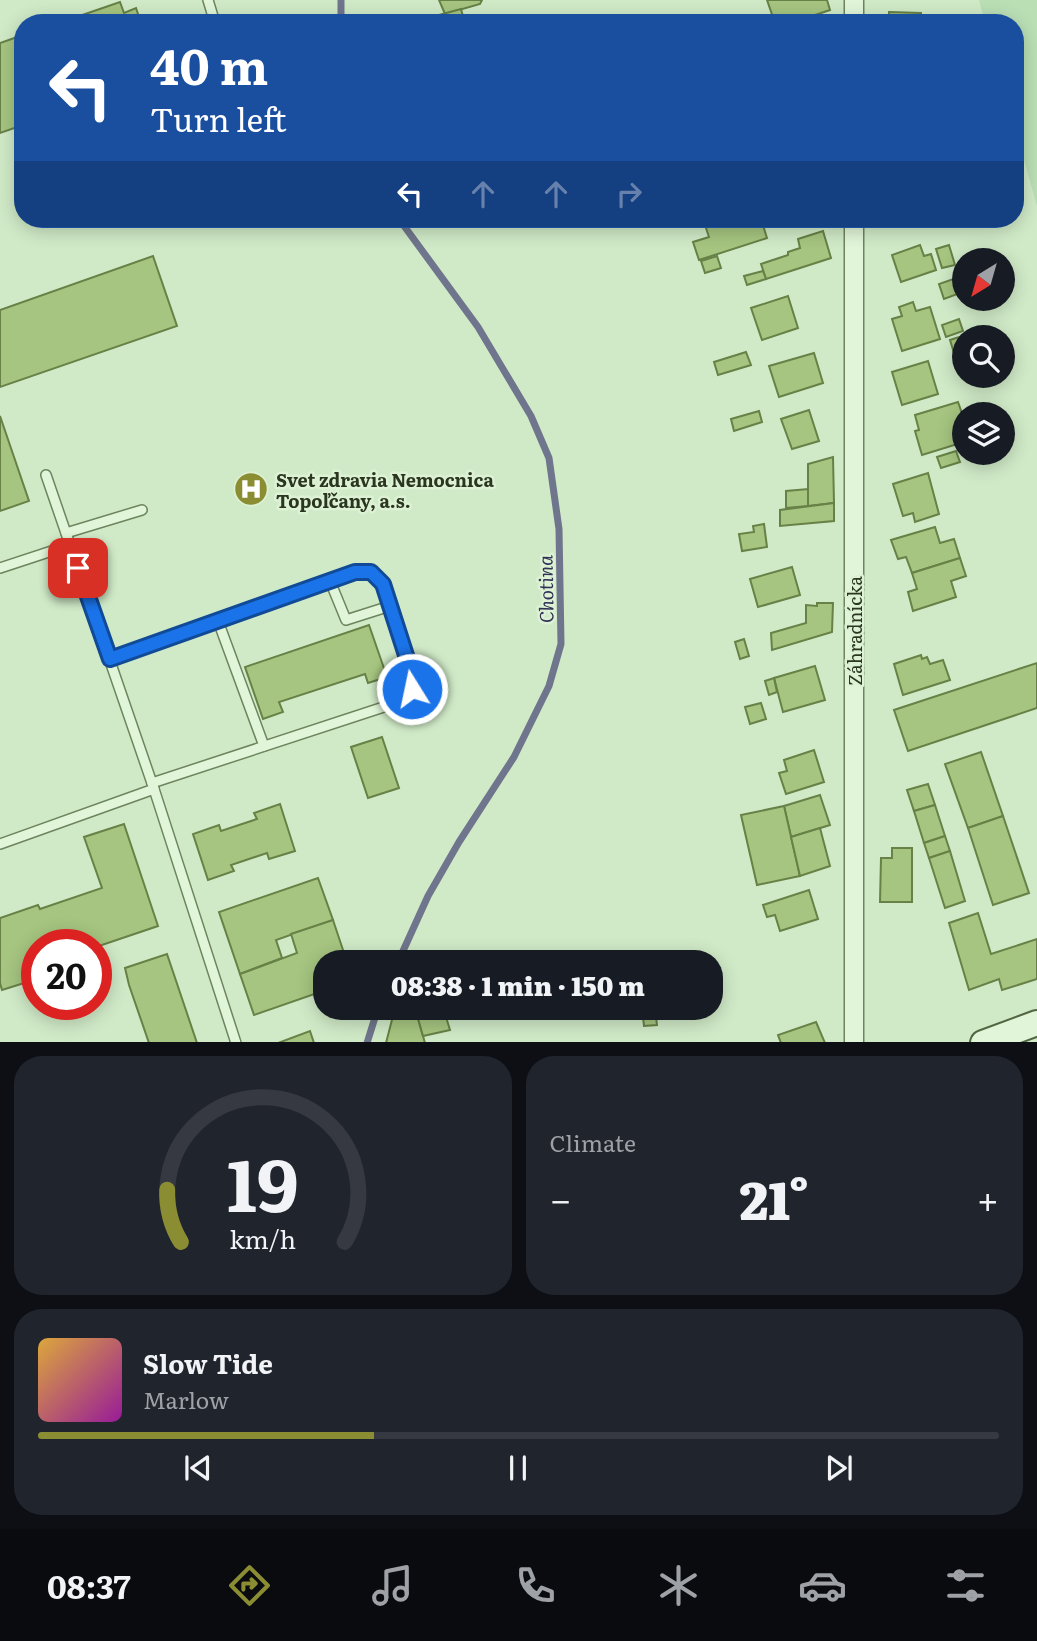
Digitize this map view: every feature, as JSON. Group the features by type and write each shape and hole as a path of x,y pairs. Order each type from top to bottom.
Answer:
{"street":[{"name":"Záhradnícka","path":"854,228 854,1042"},
{"path":"983,1042 1037,1023"}],"lane":[{"path":"46,475 153,786 236,1042"},
{"path":"66,533 142,510"},
{"path":"0,568 70,545"},
{"path":"0,844 264,746 399,702 412,689 413,677 383,584 371,572 355,572 110,659"},
{"path":"330,581 346,620 390,606"},
{"path":"218,621 264,746"}],"green space":[{"path":"979,0 1037,0 1037,206 1024,160 1024,14 983,14"}],"building":[{"path":"439,0 482,0 480,4 445,14"},
{"path":"767,0 827,0 830,10 818,14 772,14"},
{"path":"120,2 124,13 136,8 138,14 85,14"},
{"path":"461,9 462,14 443,14"},
{"path":"889,12 921,13 921,14"},
{"path":"14,38 14,128 0,133 0,43"},
{"path":"706,228 764,228 767,238 699,260 693,242 709,237"},
{"path":"823,231 831,258 766,279 761,264 788,255 788,252 800,248 798,239"},
{"path":"920,245 924,256 931,254 936,270 901,282 892,255"},
{"path":"949,245 952,266 942,268 936,249"},
{"path":"153,256 177,326 0,387 0,310"},
{"path":"717,256 721,268 705,273 701,261"},
{"path":"763,271 766,279 747,285 744,276"},
{"path":"952,279 952,296 944,299 939,284"},
{"path":"788,296 798,328 762,340 751,308"},
{"path":"913,302 916,311 930,307 940,339 902,351 892,319 902,316 899,307"},
{"path":"959,319 961,325 952,325 952,335 946,337 942,325"},
{"path":"746,352 751,365 718,375 714,362"},
{"path":"814,353 823,383 779,397 769,366"},
{"path":"928,361 938,394 902,405 892,372"},
{"path":"952,404 952,446 922,455 915,431 919,430 915,415"},
{"path":"809,410 819,441 792,449 781,419"},
{"path":"759,411 762,422 734,431 731,419"},
{"path":"0,416 29,501 0,511"},
{"path":"952,452 952,465 941,468 937,457"},
{"path":"833,457 834,503 808,506 808,464"},
{"path":"928,473 939,514 915,522 913,513 903,516 893,484"},
{"path":"808,489 808,506 786,508 786,491"},
{"path":"834,503 834,521 780,526 780,510"},
{"path":"764,524 767,547 742,551 739,534 754,532 753,526"},
{"path":"935,527 940,543 954,539 960,558 912,573 906,557 898,559 891,540"},
{"path":"960,558 966,576 951,581 956,597 913,611 908,592 917,589 912,573"},
{"path":"792,567 800,595 758,607 750,579"},
{"path":"817,603 833,603 832,632 772,650 771,633 806,623 806,605 817,606"},
{"path":"369,625 387,677 368,683 365,674 279,702 283,712 263,719 245,667"},
{"path":"744,639 749,656 740,659 735,642"},
{"path":"921,655 922,659 927,657 930,664 943,660 950,680 903,695 894,664"},
{"path":"1037,663 1037,708 908,751 894,710"},
{"path":"815,666 825,700 783,712 774,678"},
{"path":"774,678 777,692 769,695 765,681"},
{"path":"761,703 766,719 750,724 745,707"},
{"path":"382,737 399,788 368,798 351,747"},
{"path":"814,750 824,782 786,794 779,773 787,771 784,760"},
{"path":"981,752 1003,816 968,828 945,764"},
{"path":"928,784 935,805 914,811 907,790"},
{"path":"820,795 830,825 791,837 784,806"},
{"path":"280,804 295,851 269,859 267,853 231,865 234,871 208,880 193,834 219,825 221,831 257,819 254,813"},
{"path":"935,805 945,836 924,843 914,811"},
{"path":"784,806 800,876 757,885 741,815"},
{"path":"1003,816 1029,893 993,905 968,828"},
{"path":"124,824 158,926 112,942 112,929 21,929 21,984 2,990 0,918 38,905 40,909 102,888 84,837"},
{"path":"820,828 830,866 800,876 791,837"},
{"path":"945,836 950,851 929,858 924,843"},
{"path":"892,848 912,848 912,902 880,902 881,858 892,858"},
{"path":"950,851 965,901 945,908 929,858"},
{"path":"318,878 333,920 276,940 282,958 240,974 219,912"},
{"path":"809,890 818,919 780,931 775,915 767,917 763,905"},
{"path":"978,913 991,954 1037,939 1037,979 1002,990 999,979 969,990 949,923"},
{"path":"333,920 343,950 313,950 313,995 254,1015 240,974 297,953 291,934"},
{"path":"167,954 197,1042 149,1042 125,968"},
{"path":"392,1020 418,1020 425,1042 386,1042"},
{"path":"418,1020 447,1020 450,1030 423,1036"},
{"path":"643,1020 656,1020 657,1025 644,1026"},
{"path":"816,1022 825,1042 781,1042 778,1035"},
{"path":"310,1031 314,1042 281,1042"}],"waterway":[{"name":"Chotina","path":"341,0 341,14"},
{"name":"Chotina","path":"403,950 428,896 514,757 549,686 561,644 559,529 549,458 531,416 478,327 406,228"},
{"name":"Chotina","path":"367,1042 374,1020"}],"place":[{"name":"Svet zdravia Nemocnica Topoľčany, a.s.","path":"251,489"}],"route":[{"path":"78,568 110,659 355,572 371,572 383,584 413,677 412,689"}]}
